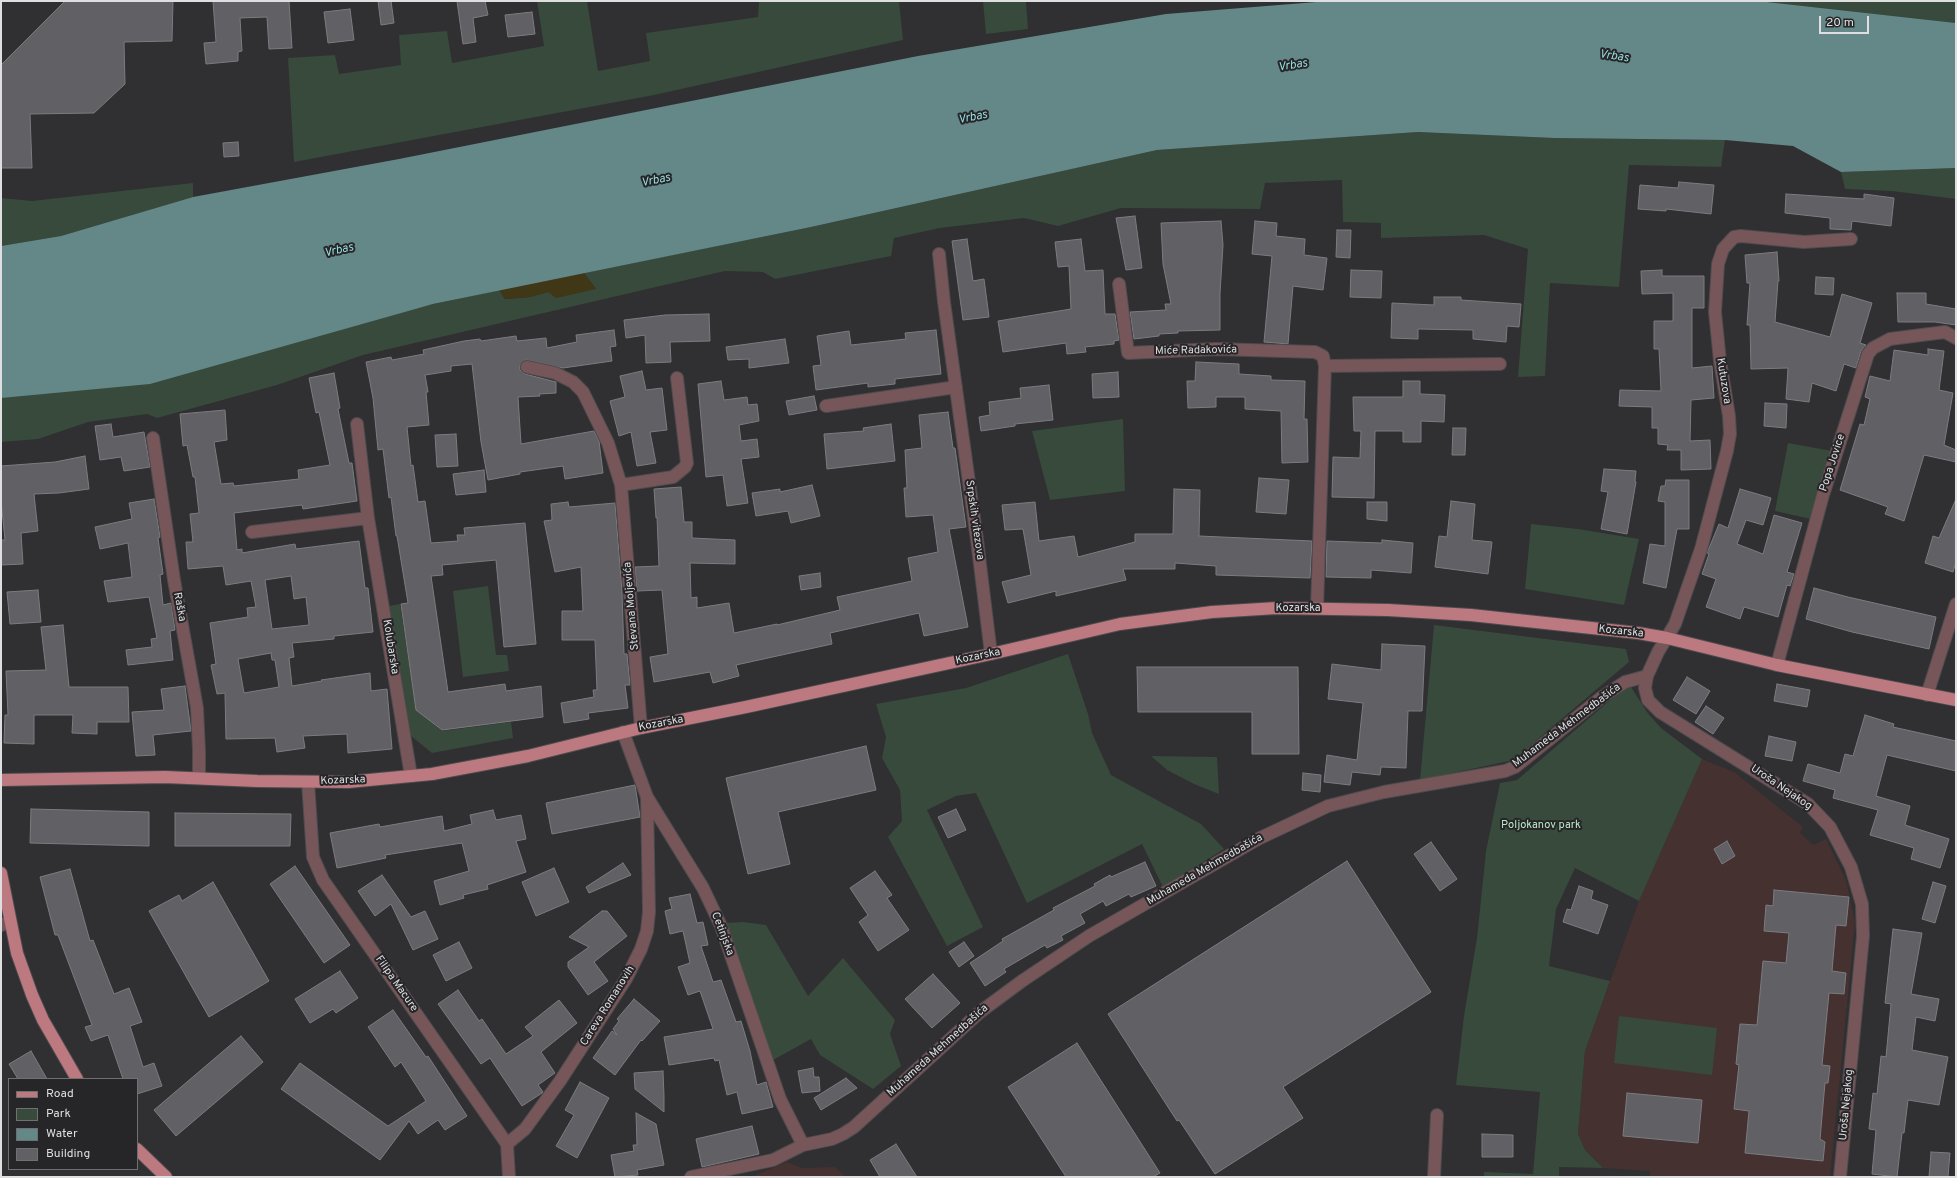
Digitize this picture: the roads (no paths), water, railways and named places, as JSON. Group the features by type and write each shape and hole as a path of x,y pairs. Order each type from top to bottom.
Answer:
{"main road":[{"name":"Kozarska","path":"1,780 199,777 308,782 348,782 432,774 528,756 623,732 746,708 991,654 1091,630 1134,622 1212,612 1277,608 1317,608 1471,615 1667,638 1777,665 1956,700"},
{"path":"1,873 5,924 42,1020 76,1078"},
{"path":"138,1150 166,1177"}],"street":[{"name":"Kutuzova","path":"1667,638 1675,624 1701,550 1728,452 1730,434 1729,416 1720,361 1715,312 1718,264 1723,249 1734,237 1741,236 1804,242 1851,239"},
{"name":"Srpskih vitezova","path":"939,254 991,654"},
{"name":"Miće Radakovića","path":"1119,284 1128,353 1216,349 1315,352 1323,356 1325,366"},
{"name":"Popa Jovice","path":"1777,665 1818,510 1868,354 1873,348 1890,339 1945,332 1956,338"},
{"path":"1317,608 1325,366 1500,364"},
{"name":"Stevana Moljevića","path":"527,367 555,373 573,382 583,392 608,443 621,485 641,728"},
{"path":"621,485 673,477 688,463 677,378"},
{"path":"826,406 956,387"},
{"name":"Kolubarska","path":"357,424 368,518 410,776"},
{"name":"Raška","path":"153,438 174,580 197,708 199,777"},
{"path":"252,532 368,518"},
{"path":"1927,695 1956,604"},
{"name":"Uroša Nejakog","path":"1667,638 1658,652 1647,676 1646,694 1648,700 1660,712 1808,804 1830,827 1851,867 1862,904 1863,936 1840,1177"},
{"name":"Muhameda Mehmedbašića","path":"691,1177 773,1160 802,1146 832,1139 843,1134 854,1127 980,1012 1089,936 1258,839 1328,806 1384,792 1505,771 1515,767 1602,697 1625,682 1647,676"},
{"name":"Cetinjska","path":"623,732 647,797 703,888 721,926 780,1099 802,1146"},
{"name":"Filipa Macure","path":"308,782 313,857 323,880 507,1144"},
{"name":"Careva Romanovih","path":"507,1144 525,1129 560,1081 626,979 639,954 646,931 649,912 647,797"},
{"path":"1434,1177 1437,1115"},
{"path":"507,1144 509,1177"}],"water":[{"name":"Vrbas","path":"1329,1 1758,1 1956,23 1956,168 1841,172 1793,146 1725,140 1554,138 1418,132 1157,150 811,227 433,304 150,384 1,398 1,246 61,236 193,197 399,159 918,56 1166,14"}],"park label":[{"name":"Poljokanov park","path":"1541,826"}]}
